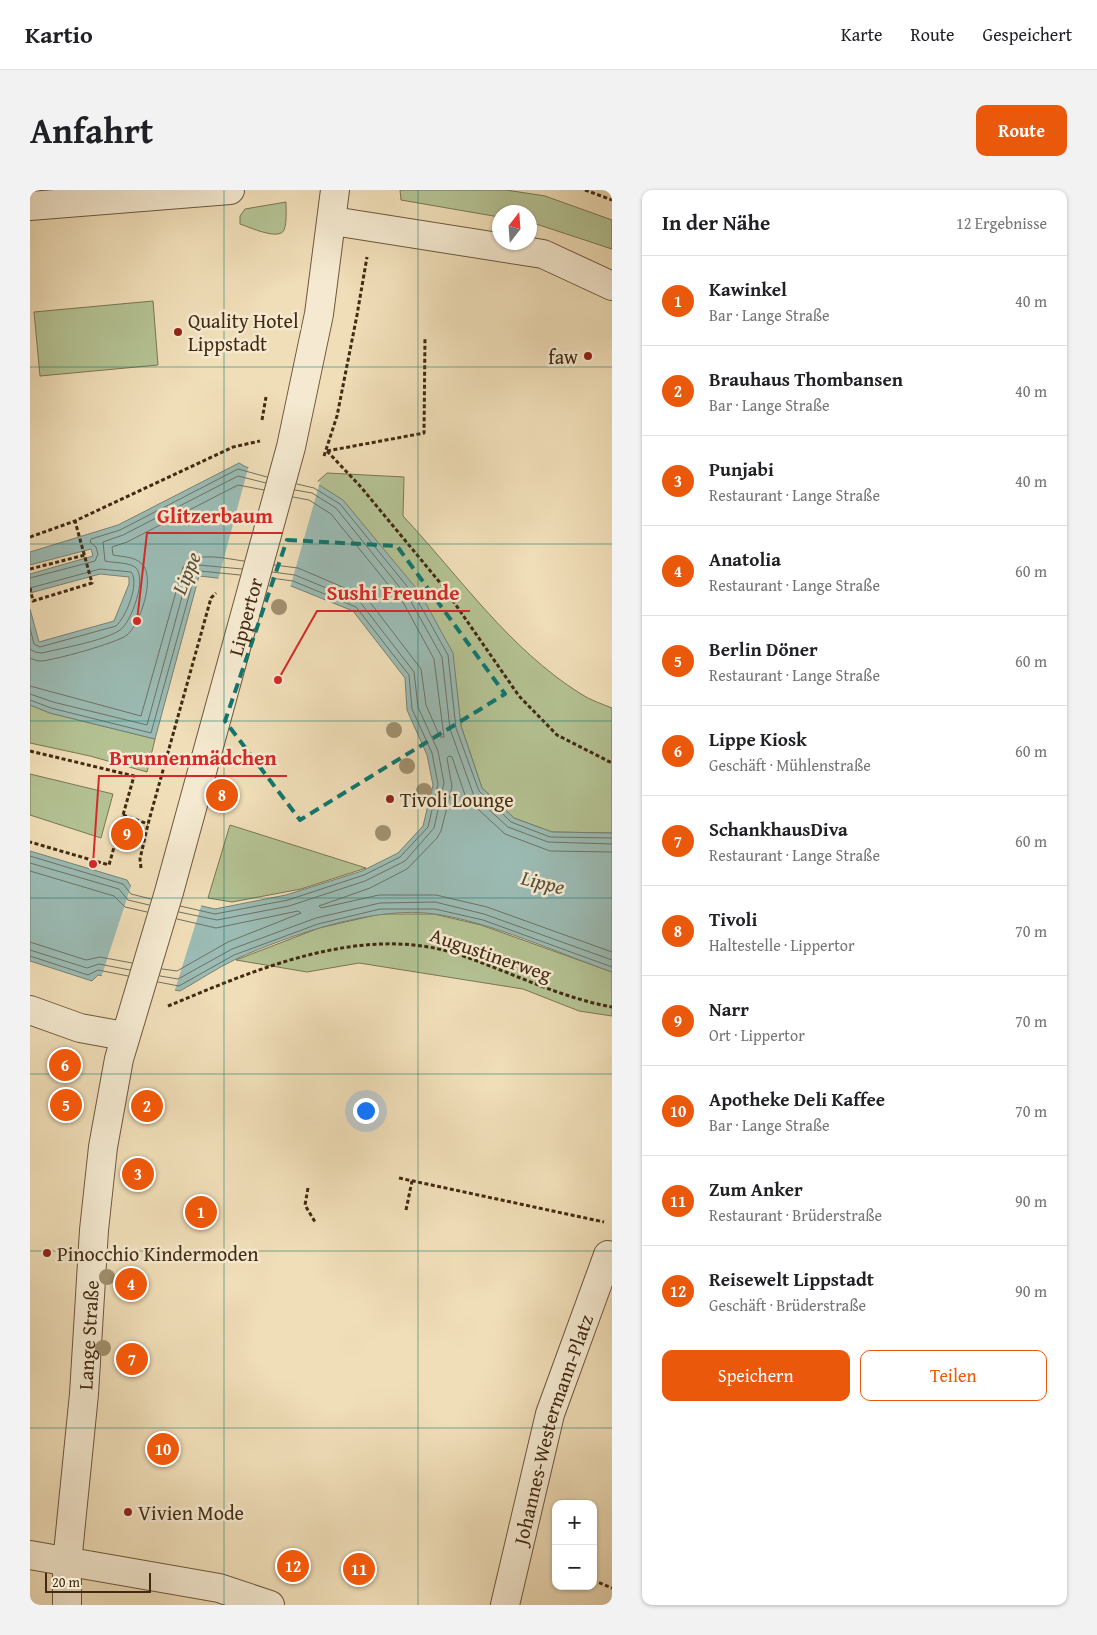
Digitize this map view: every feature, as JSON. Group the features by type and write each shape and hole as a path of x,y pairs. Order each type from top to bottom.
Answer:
{"street":[{"path":"30,206 230,190"},
{"name":"Lippertor","path":"124,1036 169,892 286,467 319,314 335,190"},
{"path":"332,221 542,254 612,286"},
{"path":"30,1010 80,1028 124,1036"},
{"name":"Lange Straße","path":"67,1605 67,1563 84,1394 95,1221 103,1147 124,1036"},
{"name":"Johannes-Westermann-Platz","path":"505,1605 550,1414 608,1255"},
{"path":"30,1555 67,1563 219,1588 270,1605"}],"path":[{"path":"585,190 612,200"},
{"path":"327,451 358,315 371,227"},
{"path":"327,451 424,433 425,337"},
{"path":"262,425 268,389"},
{"path":"30,537 75,522 233,447 263,441 262,433"},
{"path":"327,451 360,486 442,585 518,696 557,735 612,763"},
{"path":"30,588 33,601 92,583 92,576 75,522"},
{"path":"30,569 85,554"},
{"path":"143,877 140,859 148,824 211,598 221,588"},
{"path":"30,751 134,776 109,865 30,842"},
{"path":"122,815 148,824"},
{"name":"Augustinerweg","path":"160,1009 245,974 303,955 362,946 410,943 453,953 582,1001 612,1007"},
{"path":"399,1178 612,1223"},
{"path":"406,1210 412,1181"},
{"path":"308,1188 305,1205 315,1222"},
{"path":"597,1582 612,1588"}],"highlighted area":[{"path":"287,540 397,546 505,694 300,820 225,721"}],"green space":[{"path":"400,190 506,190 545,196 612,220 612,249 537,224 537,205 492,205 492,216 401,200"},
{"path":"286,202 286,224 281,233 270,234 240,224 240,216 245,209"},
{"path":"153,301 158,365 40,376 34,312"},
{"path":"327,473 404,477 403,516 486,611 531,656 555,676 585,696 612,708 612,833 552,832 514,818 482,788 461,726 452,653 419,593 316,483"},
{"path":"30,705 50,713 155,739 147,772 90,756 30,743"},
{"path":"30,774 113,794 101,838 30,815"},
{"path":"230,825 366,868 301,889 232,902 208,898"},
{"path":"380,914 434,914 481,925 612,972 612,1016 579,1011 523,989 359,963 307,972 236,960 319,928"}],"water":[{"name":"Lippe","path":"239,463 246,467 316,483 343,500 420,593 453,653 461,726 482,788 514,818 552,832 612,833 612,972 479,924 435,914 411,912 360,918 307,932 236,959 180,991 98,975 92,981 30,961 30,851 127,880 133,890 215,909 286,895 362,871 398,853 423,826 433,785 427,755 407,710 405,678 353,611 291,586 199,576 155,739 50,713 30,705 30,609 39,642 114,621 129,584 129,577 100,574 30,593 30,574 93,556 91,549 30,565 30,552 118,525"}],"pier":[{"path":"249,465 320,482 290,588 218,580"},
{"path":"132,883 135,888 202,903 174,993 101,978"}],"place":[{"name":"Quality Hotel Lippstadt","path":"178,332"},
{"name":"faw","path":"588,356"},
{"name":"Glitzerbaum","path":"137,621"},
{"name":"Sushi Freunde","path":"278,680"},
{"name":"Tivoli","path":"222,795"},
{"name":"Tivoli Lounge","path":"390,799"},
{"name":"Narr","path":"127,834"},
{"name":"Brunnenmädchen","path":"93,864"},
{"name":"Lippe Kiosk","path":"65,1065"},
{"name":"Berlin Döner","path":"66,1105"},
{"name":"Brauhaus Thombansen","path":"147,1106"},
{"name":"Punjabi","path":"138,1174"},
{"name":"Kawinkel","path":"201,1212"},
{"name":"Pinocchio Kindermoden","path":"47,1253"},
{"name":"Anatolia","path":"131,1284"},
{"name":"SchankhausDiva","path":"132,1359"},
{"name":"Apotheke Deli Kaffee","path":"163,1449"},
{"name":"Vivien Mode","path":"128,1512"},
{"name":"Reisewelt Lippstadt","path":"293,1566"},
{"name":"Zum Anker","path":"359,1569"}]}
